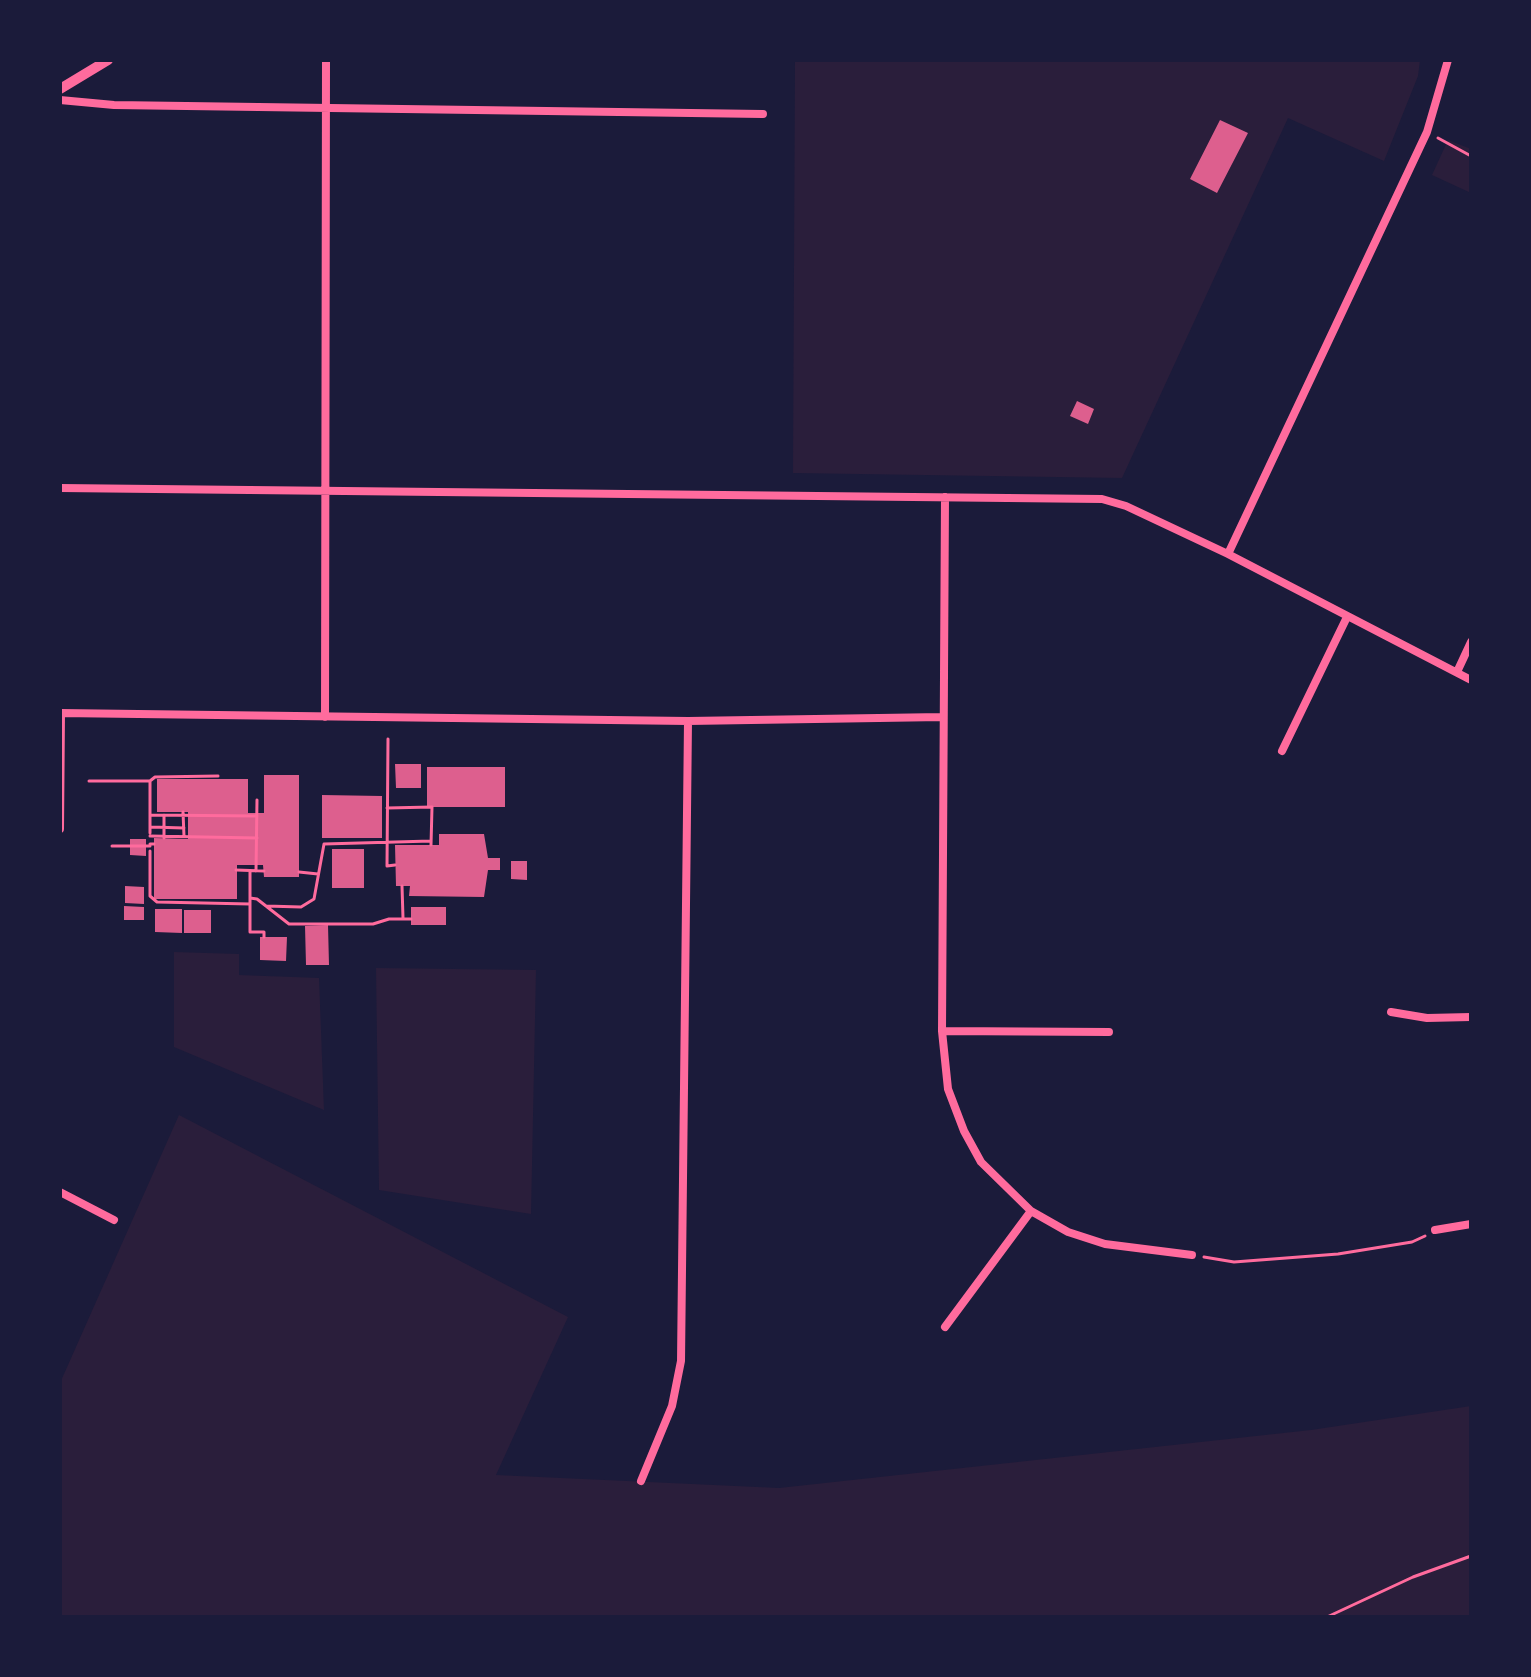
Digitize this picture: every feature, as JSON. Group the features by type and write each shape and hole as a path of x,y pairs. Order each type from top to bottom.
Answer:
{"street":[{"path":"60,89 108,60"},
{"path":"325,717 326,60"},
{"path":"1228,554 1427,132 1448,60"},
{"path":"60,100 114,105 763,114"},
{"path":"60,488 1102,499 1126,506 1228,554 1471,680"},
{"path":"945,497 942,1031 948,1089 964,1131 981,1162 1031,1211 1068,1232 1105,1244 1192,1255"},
{"path":"1282,751 1347,617"},
{"path":"1457,672 1471,642"},
{"path":"60,829 60,713 688,721 942,717"},
{"path":"641,1481 672,1406 681,1361 688,721"},
{"path":"1391,1012 1427,1018 1471,1017"},
{"path":"942,1031 1109,1032"},
{"path":"60,1192 114,1220"},
{"path":"945,1327 1031,1211"},
{"path":"1435,1230 1471,1224"}],"path":[{"path":"1427,132 1471,156"},
{"path":"388,739 387,866 395,865"},
{"path":"89,781 218,776"},
{"path":"150,781 150,834 164,837 257,838"},
{"path":"256,871 257,800"},
{"path":"266,906 301,907 314,899 324,844 431,843 432,807 387,808"},
{"path":"183,814 184,836"},
{"path":"150,815 257,816"},
{"path":"164,815 164,837"},
{"path":"150,827 184,828"},
{"path":"112,846 151,846 150,896 159,902 250,904"},
{"path":"236,870 264,871"},
{"path":"250,871 250,932 264,932 264,937"},
{"path":"299,872 318,874"},
{"path":"402,886 403,919"},
{"path":"250,898 289,924 373,924 411,919"},
{"path":"159,902 159,909"},
{"path":"188,903 188,910"},
{"path":"1192,1255 1234,1262 1338,1254 1412,1242 1435,1230"},
{"path":"1327,1617 1413,1577 1471,1556"}],"shaded area":[{"path":"795,60 1420,60 1418,76 1384,161 1288,118 1122,478 793,473"},
{"path":"1448,140 1471,149 1471,193 1432,175"},
{"path":"174,952 239,954 239,975 319,978 324,1110 174,1047"},
{"path":"376,968 536,970 531,1214 379,1190"},
{"path":"179,1115 568,1317 496,1475 779,1488 1311,1430 1471,1406 1471,1617 60,1617 60,1383"}],"building":[{"path":"1220,120 1248,133 1217,193 1190,179"},
{"path":"1077,401 1094,409 1088,424 1070,416"},
{"path":"395,764 421,764 421,788 396,788"},
{"path":"427,767 505,767 505,807 427,807"},
{"path":"264,775 299,775 299,877 264,877 263,865 237,865 237,899 154,899 154,838 188,839 188,812 157,812 157,779 248,779 248,813 264,813"},
{"path":"322,795 382,796 382,838 322,838"},
{"path":"439,834 484,834 488,858 500,858 500,870 488,870 484,897 409,896 410,886 396,886 395,845 439,845"},
{"path":"130,839 146,839 146,856 130,855"},
{"path":"332,849 364,849 364,888 332,888"},
{"path":"511,861 527,861 527,880 511,879"},
{"path":"125,886 144,887 144,904 125,903"},
{"path":"124,906 144,907 144,920 124,920"},
{"path":"411,907 446,907 446,925 411,925"},
{"path":"155,909 182,909 182,933 155,932"},
{"path":"184,910 211,910 211,933 184,933"},
{"path":"328,925 329,965 306,965 305,926"},
{"path":"260,937 287,937 286,961 260,960"}]}
